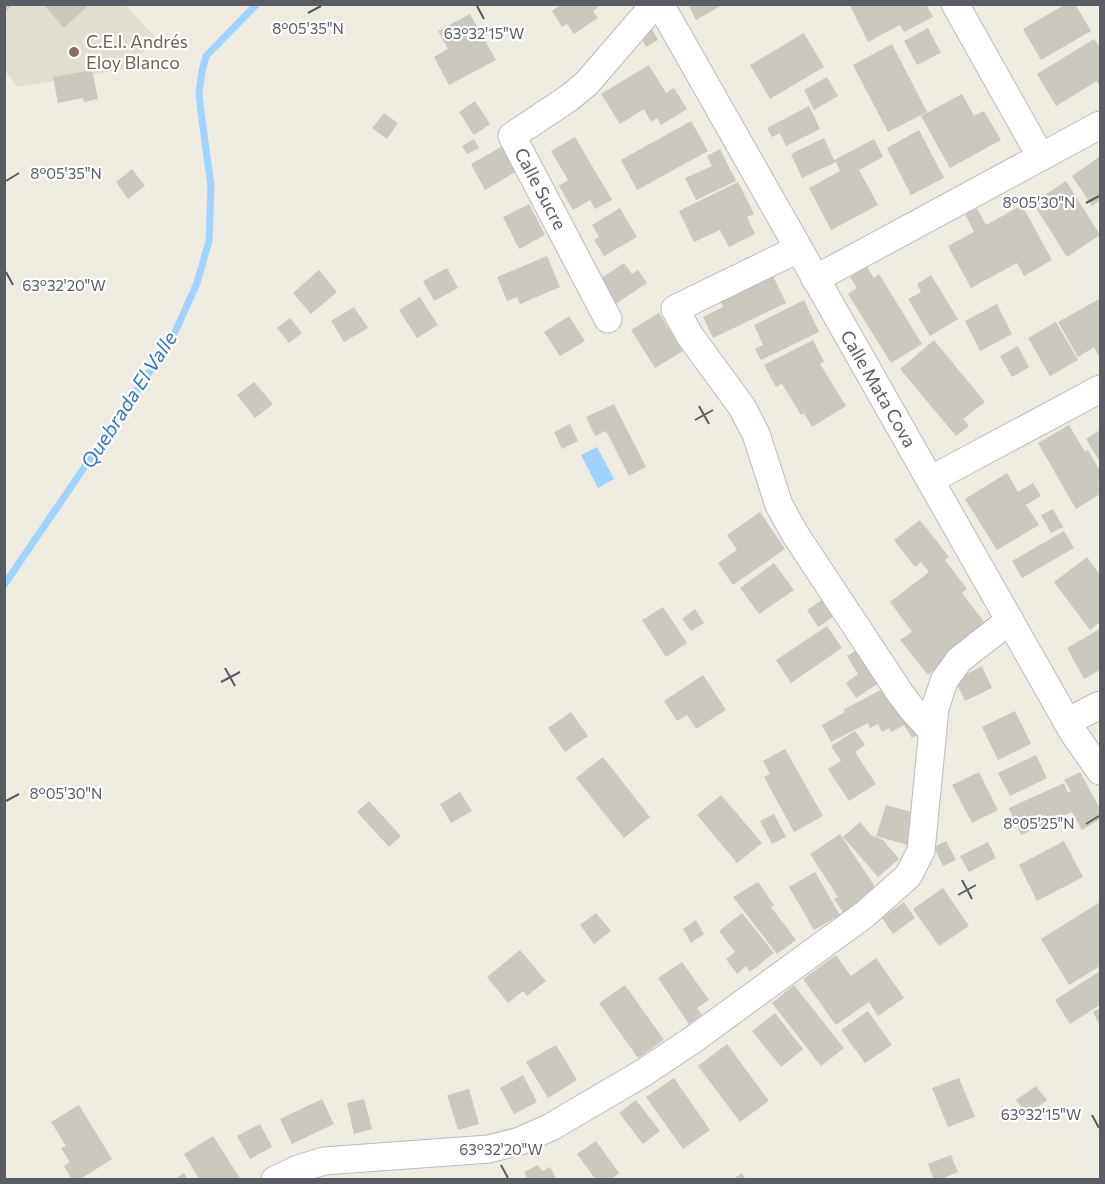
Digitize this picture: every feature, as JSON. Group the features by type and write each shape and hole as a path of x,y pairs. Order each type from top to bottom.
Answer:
{"street":[{"name":"Calle Sucre","path":"608,319 512,136 569,98 587,83 654,4"},
{"name":"Calle Mata Cova","path":"660,4 1067,722 1087,754 1101,771"},
{"path":"956,4 1041,157"},
{"path":"815,279 1101,125"},
{"path":"798,249 675,309 690,336 742,407 756,434 779,504 795,534 900,693 933,732"},
{"path":"930,480 1101,389"},
{"path":"275,1179 324,1161 401,1154 456,1153 489,1149 520,1141 588,1106 691,1041 864,915 908,876 921,851 939,691 950,669 959,660 1010,620"},
{"path":"1067,722 1101,705"}],"shaded area":[{"name":"C.E.I. Andrés Eloy Blanco","path":"4,5 125,5 155,37 131,68 18,87 5,71"}],"water":[{"path":"597,447 614,479 598,488 581,455"}],"building":[{"path":"4,4 14,4 4,13"},
{"path":"43,4 90,4 64,28"},
{"path":"562,4 602,4 593,11 598,18 574,34 567,24 562,27 552,11"},
{"path":"688,4 724,4 696,20"},
{"path":"849,4 926,4 933,17 904,32 900,25 868,42"},
{"path":"1066,4 1075,4 1091,31 1041,60 1023,29"},
{"path":"470,14 496,60 449,85 434,57 448,49 438,31"},
{"path":"928,28 941,53 917,65 904,41"},
{"path":"652,29 658,40 646,47 640,36"},
{"path":"804,33 824,67 770,99 750,65"},
{"path":"1094,39 1100,47 1100,87 1097,81 1056,106 1037,74"},
{"path":"892,44 927,112 888,132 853,65"},
{"path":"649,65 666,93 674,88 687,109 661,125 657,118 651,122 644,109 620,124 601,94"},
{"path":"92,70 98,99 84,102 83,98 58,103 53,77"},
{"path":"827,77 838,96 814,110 804,90"},
{"path":"962,94 974,116 984,111 1001,140 950,168 921,116"},
{"path":"475,101 490,124 474,135 459,112"},
{"path":"809,106 820,129 786,146 780,133 772,137 767,128"},
{"path":"384,113 398,123 387,139 372,128"},
{"path":"691,121 708,151 637,190 621,160"},
{"path":"919,130 944,178 911,195 887,148"},
{"path":"575,137 612,200 595,209 590,200 573,210 559,186 568,180 551,151"},
{"path":"824,138 834,160 874,139 883,157 859,170 878,205 831,230 809,188 840,171 836,162 802,178 791,154"},
{"path":"474,139 479,148 467,154 462,146"},
{"path":"503,146 517,171 485,190 471,164"},
{"path":"720,149 736,181 696,200 685,178 712,166 707,156"},
{"path":"1099,157 1100,200 1092,206 1072,176"},
{"path":"132,169 145,186 128,199 116,182"},
{"path":"1066,181 1100,235 1067,257 1033,203"},
{"path":"738,182 754,214 747,217 755,234 729,247 720,230 694,242 679,211"},
{"path":"529,204 545,235 519,249 503,217"},
{"path":"1022,205 1052,260 1024,276 1017,263 971,288 948,246 974,232 965,214 977,208 986,225"},
{"path":"620,208 637,237 604,256 594,240 599,237 592,225"},
{"path":"547,256 560,287 520,304 517,297 507,301 497,277"},
{"path":"624,263 632,274 638,270 647,283 614,305 597,281"},
{"path":"867,267 874,278 879,274 922,344 891,363 848,294 857,288 850,277"},
{"path":"447,268 458,288 434,301 423,281"},
{"path":"319,270 337,292 311,314 293,293"},
{"path":"772,274 786,303 713,338 703,317 723,307 719,299"},
{"path":"931,275 958,319 930,336 908,299 921,292 917,284"},
{"path":"420,297 438,325 417,338 399,310"},
{"path":"1099,299 1100,358 1094,347 1078,357 1058,322"},
{"path":"804,300 819,332 761,360 755,349 763,345 754,325"},
{"path":"997,304 1012,334 980,351 965,321"},
{"path":"354,307 368,328 344,342 331,321"},
{"path":"659,313 683,351 655,368 631,330"},
{"path":"569,316 585,341 560,356 544,332"},
{"path":"290,318 302,333 289,343 277,328"},
{"path":"1056,322 1078,360 1050,376 1028,338"},
{"path":"813,340 824,362 820,364 846,406 812,427 804,413 801,415 782,384 776,387 764,365"},
{"path":"934,340 985,402 963,419 969,426 956,436 900,369"},
{"path":"1018,346 1029,367 1012,377 1000,356"},
{"path":"254,382 273,404 255,418 237,395"},
{"path":"614,404 646,467 629,476 606,431 595,436 586,417"},
{"path":"570,424 578,441 562,449 554,432"},
{"path":"1069,425 1085,452 1088,450 1100,471 1098,484 1100,494 1076,509 1038,443"},
{"path":"1100,430 1100,462 1086,439"},
{"path":"1007,473 1018,492 1033,483 1041,496 1026,505 1039,525 997,550 965,499"},
{"path":"1053,509 1063,527 1051,533 1041,515"},
{"path":"760,512 785,549 733,585 718,563 737,550 727,535"},
{"path":"920,520 949,557 945,560 967,589 962,593 989,628 928,675 900,640 912,632 890,602 929,572 921,562 915,567 894,540"},
{"path":"1064,531 1074,548 1022,578 1012,561"},
{"path":"1087,557 1100,575 1100,622 1090,630 1054,582"},
{"path":"774,563 794,590 759,614 740,588"},
{"path":"825,598 836,615 818,627 807,610"},
{"path":"663,607 687,643 666,657 642,620"},
{"path":"695,609 704,623 691,631 682,619"},
{"path":"827,626 842,648 791,683 776,660"},
{"path":"1100,629 1100,670 1084,679 1067,648"},
{"path":"860,648 882,681 856,698 846,683 858,674 847,656"},
{"path":"982,666 992,688 965,701 955,680"},
{"path":"703,675 726,710 696,729 687,715 677,721 664,701"},
{"path":"888,686 920,734 912,738 904,725 891,732 889,728 882,732 878,724 870,728 868,723 831,742 822,725 845,712 843,710"},
{"path":"1015,711 1031,744 998,760 982,727"},
{"path":"571,712 588,736 565,752 548,728"},
{"path":"855,731 865,745 855,752 876,784 849,801 828,769 841,761 831,746"},
{"path":"785,749 823,816 794,832 764,777 770,774 763,761"},
{"path":"1036,755 1047,778 1010,796 998,773"},
{"path":"603,757 650,817 624,838 576,778"},
{"path":"979,772 998,810 972,823 952,785"},
{"path":"1080,772 1100,809 1100,819 1082,830 1072,812 1021,835 1009,808 1064,783 1068,793 1071,791 1064,780"},
{"path":"460,792 472,811 451,823 440,804"},
{"path":"721,795 762,843 737,863 697,815"},
{"path":"369,801 401,836 389,847 357,812"},
{"path":"886,805 918,814 908,845 876,836"},
{"path":"774,814 786,837 772,844 760,821"},
{"path":"860,822 871,835 883,840 899,859 878,877 843,837"},
{"path":"840,834 877,890 844,914 834,899 838,897 810,854"},
{"path":"946,841 956,860 943,866 934,847"},
{"path":"1064,841 1083,877 1037,901 1019,865"},
{"path":"988,842 996,858 969,872 960,856"},
{"path":"815,872 840,915 814,930 789,887"},
{"path":"758,882 774,905 771,907 796,940 777,954 733,897"},
{"path":"943,888 969,926 939,946 913,909"},
{"path":"904,902 915,918 893,934 882,918"},
{"path":"1100,902 1100,966 1069,985 1041,939"},
{"path":"596,913 611,931 594,944 580,925"},
{"path":"742,913 774,953 750,972 746,966 737,974 726,959 735,952 719,931"},
{"path":"696,920 704,934 691,943 683,929"},
{"path":"520,950 546,981 527,996 523,991 508,1003 487,977"},
{"path":"836,955 851,976 876,958 904,998 878,1016 869,1002 836,1025 803,979"},
{"path":"682,962 709,1000 697,1008 702,1015 689,1024 658,978"},
{"path":"1100,971 1100,1005 1070,1024 1055,1000"},
{"path":"625,985 664,1040 638,1058 599,1003"},
{"path":"794,985 844,1048 821,1066 772,1003"},
{"path":"1100,1008 1100,1026 1093,1012"},
{"path":"868,1011 892,1045 865,1063 841,1030"},
{"path":"775,1013 803,1049 781,1067 752,1031"},
{"path":"727,1044 769,1101 740,1122 698,1066"},
{"path":"556,1045 577,1080 548,1098 526,1062"},
{"path":"523,1075 537,1102 514,1114 500,1088"},
{"path":"674,1078 710,1130 683,1149 646,1097"},
{"path":"959,1078 975,1117 948,1127 932,1088"},
{"path":"1036,1086 1047,1100 1028,1115 1016,1100"},
{"path":"469,1089 479,1124 458,1130 447,1095"},
{"path":"322,1099 334,1124 292,1144 280,1119"},
{"path":"364,1099 372,1129 354,1134 347,1103"},
{"path":"636,1100 660,1131 643,1144 619,1113"},
{"path":"79,1105 112,1159 79,1180 72,1180 64,1166 70,1162 61,1148 66,1146 51,1122"},
{"path":"260,1124 272,1147 250,1159 237,1136"},
{"path":"213,1136 241,1180 200,1180 184,1154"},
{"path":"596,1141 619,1173 611,1180 596,1180 577,1154"},
{"path":"951,1155 958,1172 934,1180 928,1164"},
{"path":"538,1165 542,1171 550,1167 557,1180 528,1180 524,1172"},
{"path":"184,1173 188,1180 173,1180"},
{"path":"742,1173 746,1180 732,1180"}],"waterway":[{"name":"Quebrada El Valle","path":"4,585 172,339 197,283 209,241 211,186 199,93 202,71 206,56 257,4"}],"place":[{"name":"C.E.I. Andrés Eloy Blanco","path":"74,52"}]}
